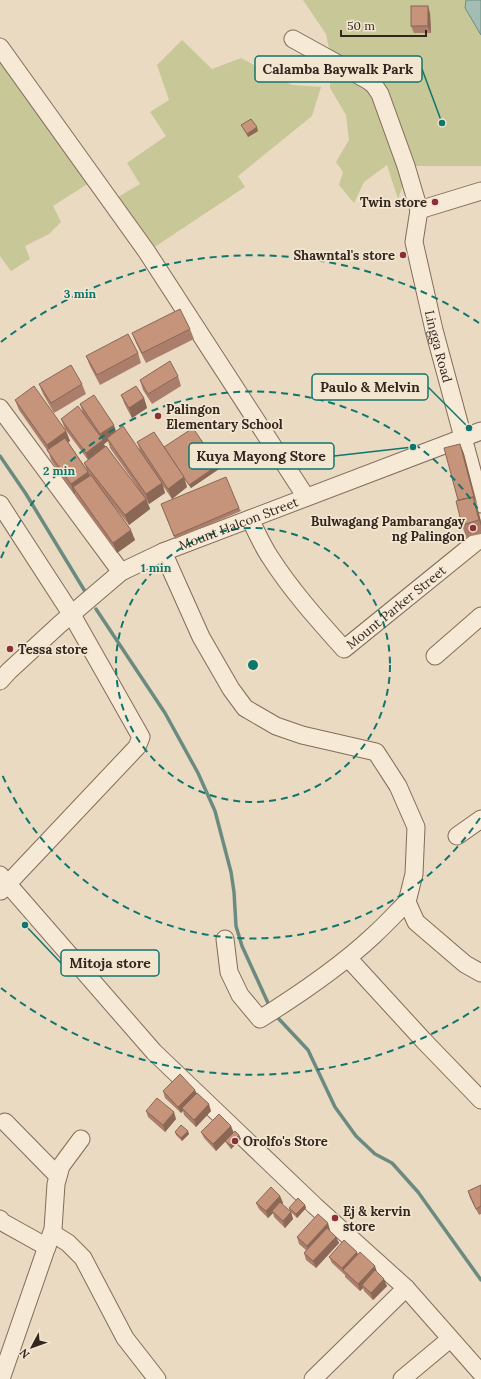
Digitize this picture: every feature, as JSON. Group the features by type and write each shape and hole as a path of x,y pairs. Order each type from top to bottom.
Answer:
{"street":[{"path":"293,39 369,81 378,89 406,166 419,210 481,191"},
{"path":"0,47 147,252 306,497"},
{"name":"Lingga Road","path":"419,210 414,242 434,330 481,504"},
{"path":"0,408 121,572"},
{"name":"Mount Halcon Street","path":"0,681 60,624 121,572 163,552 481,431"},
{"path":"0,504 72,615 141,736 137,747 3,883 154,1052 315,1206 406,1288 481,1373"},
{"name":"Mount Parker Street","path":"250,519 269,556 308,609 344,649 481,538"},
{"path":"163,552 201,637 231,689 245,708 276,726 302,735 376,752 398,786 416,827 414,874 407,902 348,958 292,999 260,1019 240,995 229,972 225,939"},
{"path":"435,656 481,616"},
{"path":"457,836 481,819"},
{"path":"407,902 416,922 465,964 481,973"},
{"path":"348,958 424,1041 481,1100"},
{"path":"5,1122 58,1176"},
{"path":"1,1379 50,1240 53,1229 56,1184 61,1166 81,1139"},
{"path":"0,1219 2,1222 50,1240 68,1243 82,1258 125,1338 157,1379"},
{"path":"313,1379 406,1288"},
{"path":"402,1379 450,1339"}],"green space":[{"path":"303,0 466,0 465,8 481,35 481,166 410,166 398,199 387,165 364,182 354,203 339,185 343,172 336,162 349,140 346,115 330,88 331,58 326,34"},
{"path":"182,40 212,69 241,58 292,85 321,87 312,116 238,176 245,187 150,250 118,197 140,184 127,163 166,136 150,112 169,100 157,65"},
{"path":"0,57 89,183 53,206 61,222 49,234 25,246 30,259 11,271 0,256"}],"water":[{"path":"466,0 481,0 481,35 465,8"}],"building":[{"path":"411,6 428,6 428,26 411,26"},
{"path":"251,119 257,127 247,134 241,125"},
{"path":"180,309 190,329 142,353 132,333"},
{"path":"128,334 138,353 97,375 86,356"},
{"path":"170,361 178,376 148,394 140,380"},
{"path":"71,365 82,384 51,403 39,384"},
{"path":"34,386 66,431 47,445 15,400"},
{"path":"136,386 144,398 129,408 121,395"},
{"path":"94,395 114,425 100,434 80,404"},
{"path":"78,406 103,440 86,453 61,419"},
{"path":"123,426 162,483 146,494 107,438"},
{"path":"193,428 218,465 189,485 164,447"},
{"path":"154,432 184,477 168,489 137,442"},
{"path":"65,438 88,472 71,484 47,450"},
{"path":"460,444 474,497 458,500 444,448"},
{"path":"106,446 146,499 125,515 84,463"},
{"path":"91,475 131,530 113,543 73,487"},
{"path":"226,477 239,508 174,536 161,504"},
{"path":"473,497 479,520 462,525 456,501"},
{"path":"180,1074 195,1090 178,1107 163,1091"},
{"path":"197,1093 209,1104 194,1120 182,1108"},
{"path":"157,1098 174,1112 163,1125 146,1111"},
{"path":"219,1114 231,1126 213,1144 201,1132"},
{"path":"181,1125 188,1131 181,1138 175,1132"},
{"path":"235,1131 239,1135 230,1145 225,1141"},
{"path":"481,1185 481,1206 476,1209 468,1191"},
{"path":"271,1187 280,1196 266,1211 256,1203"},
{"path":"298,1198 305,1205 296,1214 289,1208"},
{"path":"280,1202 291,1212 283,1221 272,1211"},
{"path":"318,1214 328,1223 307,1246 297,1237"},
{"path":"327,1228 336,1237 313,1261 304,1253"},
{"path":"344,1240 357,1252 342,1268 329,1257"},
{"path":"360,1252 375,1266 358,1284 343,1270"},
{"path":"375,1270 384,1279 371,1293 362,1285"}],"waterway":[{"path":"0,456 26,494 86,593"},
{"path":"96,609 165,713 198,773 215,811 231,872 236,926 242,946 268,1003"},
{"path":"278,1018 308,1050 335,1107 356,1136 375,1154 392,1163 418,1192 481,1280"}],"place":[{"name":"Calamba Baywalk Park","path":"442,123"},
{"name":"Twin store","path":"435,202"},
{"name":"Shawntal's store","path":"403,255"},
{"name":"Palingon Elementary School","path":"158,416"},
{"name":"Paulo & Melvin","path":"469,428"},
{"name":"Kuya Mayong Store","path":"413,447"},
{"name":"Bulwagang Pambarangay ng Palingon","path":"473,528"},
{"name":"Tessa store","path":"10,649"},
{"name":"Mitoja store","path":"25,925"},
{"name":"Orolfo's Store","path":"235,1141"},
{"name":"Ej & kervin store","path":"335,1218"}]}
